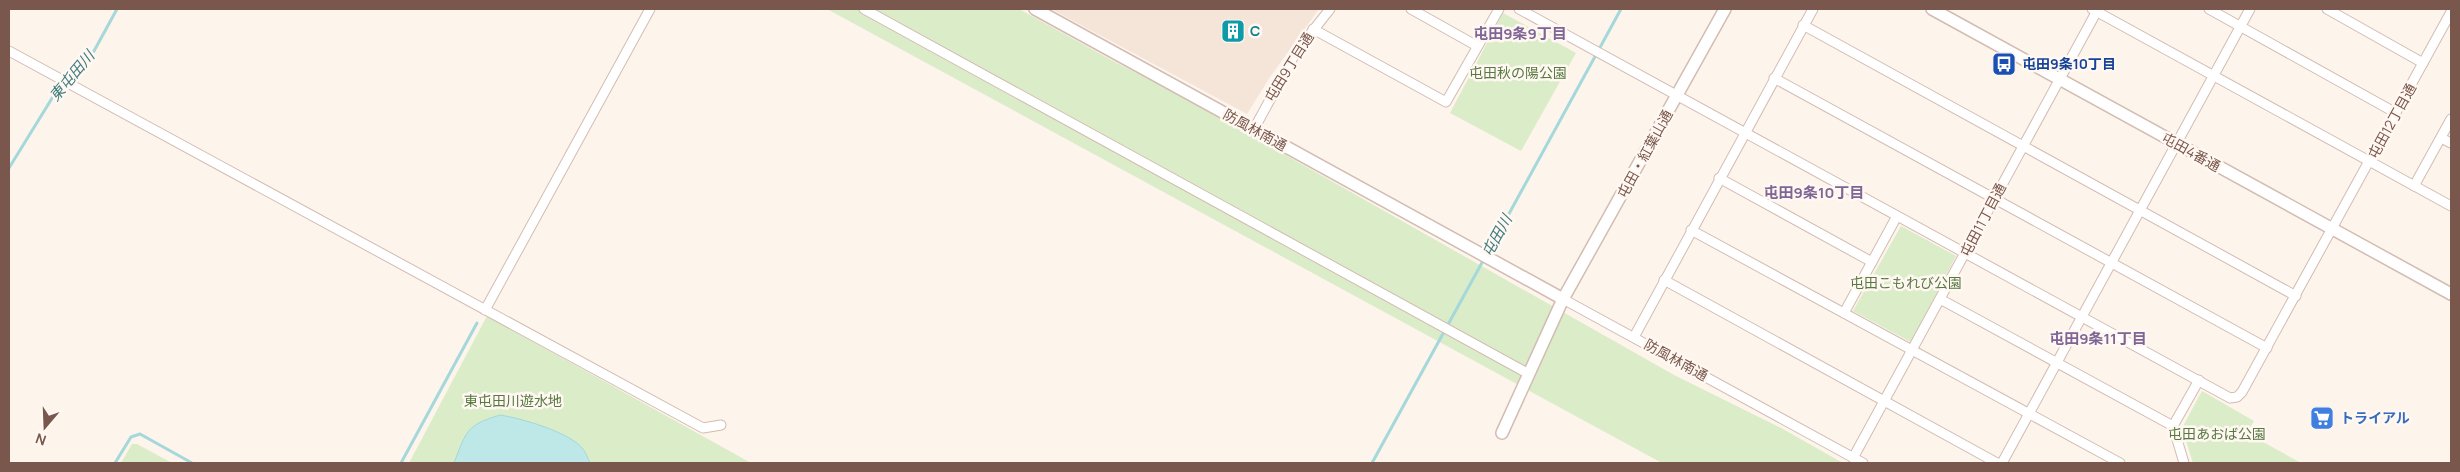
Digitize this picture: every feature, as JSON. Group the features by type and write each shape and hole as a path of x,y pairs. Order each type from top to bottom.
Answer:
{"street":[{"path":"485,310 650,9"},
{"path":"864,9 1529,374"},
{"name":"防風林南通","path":"1035,9 1863,463"},
{"name":"屯田9丁目通","path":"1254,129 1276,84 1313,29 1330,9"},
{"path":"1411,9 1478,46"},
{"path":"1313,29 1446,102 1499,9"},
{"name":"屯田・紅葉山通","path":"1502,433 1563,299 1678,95 1724,9"},
{"path":"1634,336 1812,9"},
{"name":"屯田4番通","path":"1932,9 2451,294"},
{"path":"2209,9 2396,113"},
{"path":"2002,463 2250,9"},
{"path":"2327,9 2423,63"},
{"path":"1524,10 1965,254 2199,380 2173,426"},
{"path":"2096,10 2451,206"},
{"name":"屯田11丁目通","path":"1853,458 2096,10"},
{"name":"屯田12丁目通","path":"2199,380 2230,398 2237,398 2242,392 2370,161 2449,12"},
{"path":"1803,25 2296,296"},
{"path":"9,51 703,428 722,425"},
{"path":"1774,78 2267,348"},
{"path":"2414,186 2451,119"},
{"path":"2441,138 2451,143"},
{"path":"1720,178 1872,262"},
{"path":"1844,313 1896,216"},
{"path":"1691,230 2120,463"},
{"path":"1664,280 1998,463"},
{"path":"1940,299 2173,426 2184,463"}],"shaded area":[{"path":"1051,9 1319,9 1270,77 1247,114"}],"green space":[{"path":"827,9 1019,9 1176,93 1674,375 1781,428 1843,463 1662,463"},
{"name":"屯田秋の陽公園","path":"1503,13 1576,53 1521,151 1450,113"},
{"name":"屯田こもれび公園","path":"1901,226 1956,256 1911,342 1853,311"},
{"name":"東屯田川遊水地","path":"487,316 751,463 409,463"},
{"name":"屯田あおば公園","path":"2202,391 2254,421 2247,433 2301,463 2193,463 2182,428"},
{"path":"132,444 137,444 172,463 121,463"}],"water":[{"path":"500,415 520,419 567,437 583,449 590,463 454,463 461,444 469,431 480,422"}],"waterway":[{"name":"東屯田川","path":"9,168 54,95 78,72 94,51 117,9"},
{"name":"屯田川","path":"1487,254 1621,9"},
{"name":"屯田川","path":"1372,463 1484,259"},
{"path":"401,463 477,323"},
{"path":"115,463 131,437 140,434 192,463"}],"place":[{"name":"C","path":"1233,31"},
{"name":"屯田9条10丁目","path":"2004,64"},
{"name":"トライアル","path":"2322,418"}],"district":[{"name":"屯田9条9丁目","path":"1520,34"},
{"name":"屯田9条10丁目","path":"1814,193"},
{"name":"屯田9条11丁目","path":"2098,339"}]}
